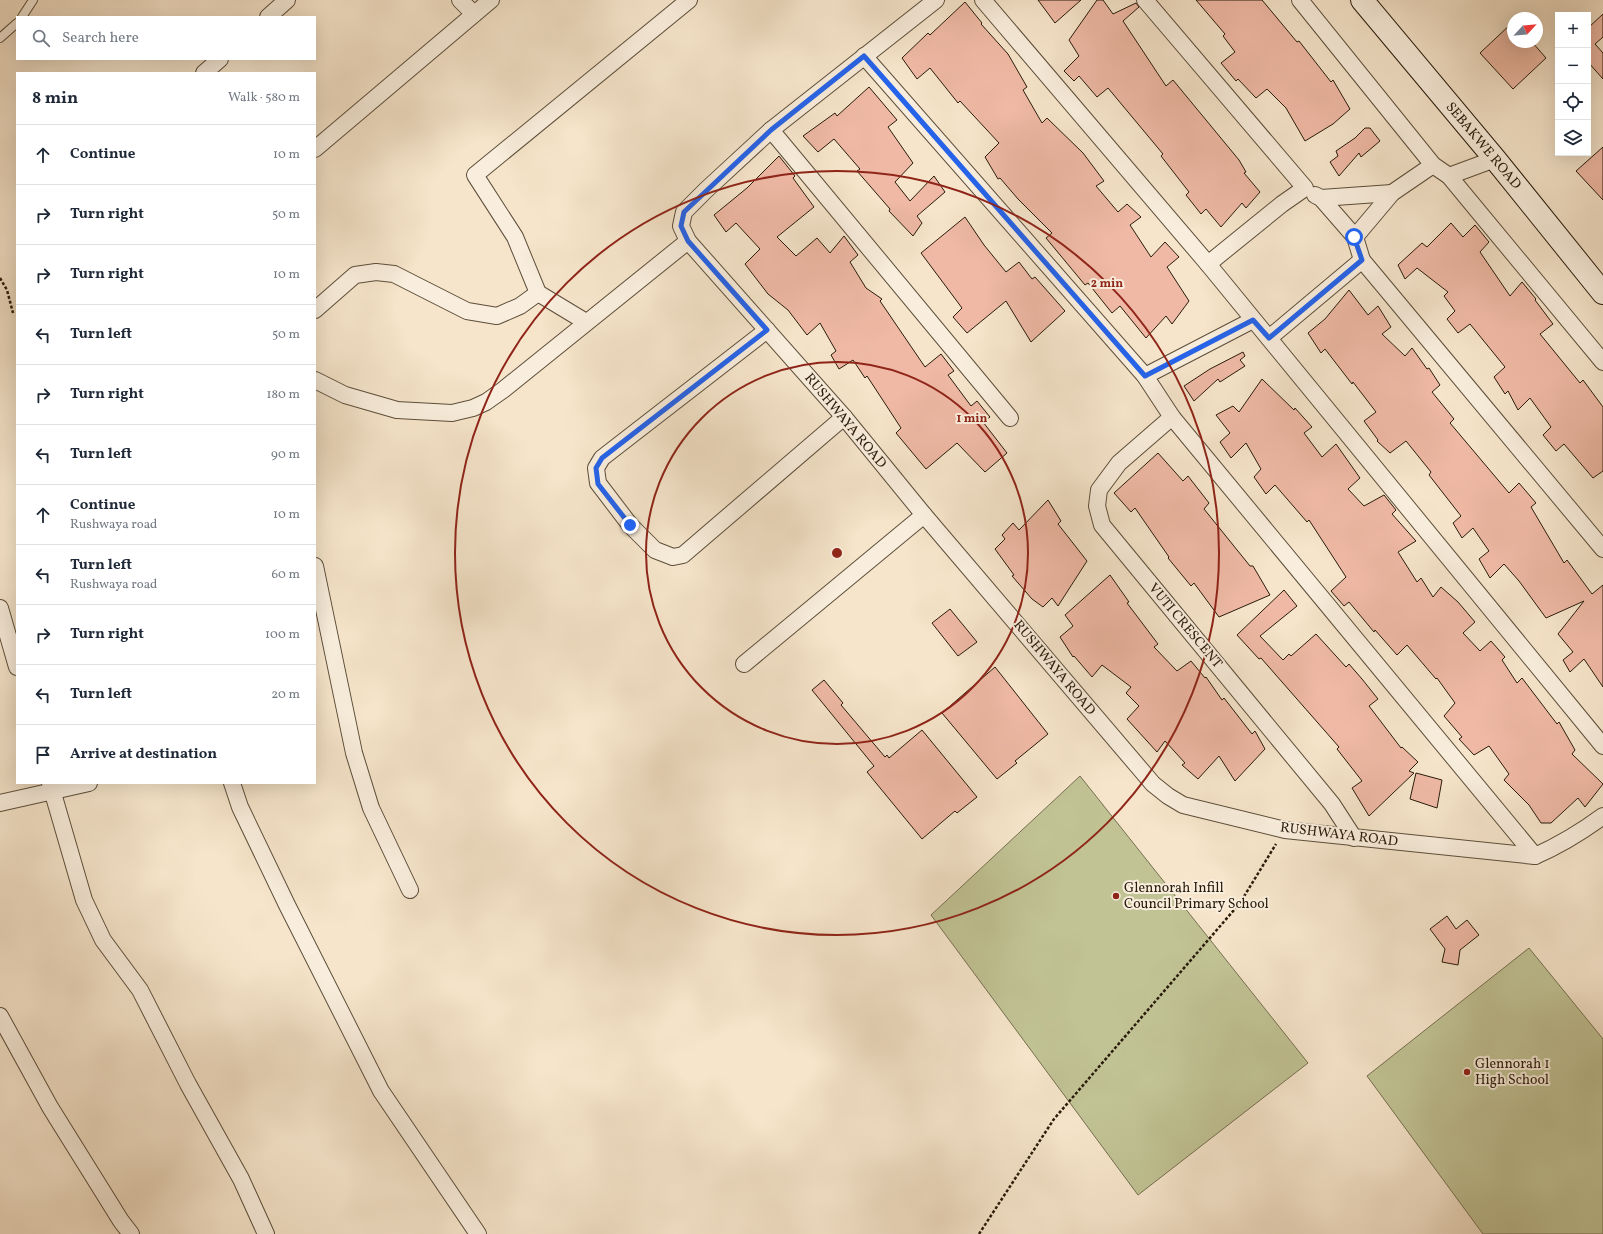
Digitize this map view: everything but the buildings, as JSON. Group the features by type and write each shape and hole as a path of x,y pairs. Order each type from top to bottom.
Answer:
{"street":[{"path":"269,16 287,0"},
{"path":"460,0 474,14"},
{"path":"316,148 491,0"},
{"name":"RUSHWAYA ROAD","path":"936,0 771,130 706,190 684,212 681,226 688,241 844,417 924,515 1153,784 1168,796 1183,805 1285,830 1535,856"},
{"path":"983,0 1208,264 1603,746"},
{"path":"1146,0 1305,188 1321,198 1354,237 1362,260 1603,549"},
{"path":"1300,0 1433,165 1449,176 1603,362"},
{"name":"SEBAKWE ROAD","path":"1362,0 1495,159 1603,293"},
{"path":"586,322 538,293 515,237 475,175 685,1"},
{"path":"864,56 1145,376 1172,417 1535,856 1580,833 1603,816"},
{"path":"205,72 219,60"},
{"path":"771,130 1010,418"},
{"path":"1449,176 1495,159"},
{"path":"1354,237 1392,193 1433,165"},
{"path":"1208,264 1282,204 1305,188"},
{"path":"1321,198 1392,193"},
{"path":"316,380 345,395 397,410 452,412 473,408 486,402 503,390 688,241"},
{"path":"1269,338 1362,260"},
{"path":"316,309 355,275 376,272 394,274 467,311 497,316 520,306 538,293"},
{"path":"1145,376 1253,320"},
{"path":"767,330 602,458 596,468 598,484 630,525 655,550 673,557 683,555 844,417"},
{"name":"VUTI CRESCENT","path":"1172,417 1119,463 1099,490 1097,506 1102,525 1332,804 1354,838"},
{"path":"744,664 924,515"},
{"path":"316,571 354,752 371,808 410,890"},
{"path":"0,608 16,664"},
{"path":"0,803 52,787 80,784"},
{"path":"232,784 240,807 287,905 381,1091 478,1234"},
{"path":"52,787 84,900 93,920 103,940 140,990 188,1084 241,1179 266,1234"},
{"path":"0,1016 50,1107 121,1221 131,1234"}],"lane":[{"path":"23,16 34,0"},
{"path":"0,38 16,24"}],"path":[{"path":"0,278 7,290 13,313"},
{"path":"979,1234 1054,1119 1240,903 1285,830"}],"green space":[{"path":"1080,776 1308,1063 1138,1195 931,915"},
{"path":"1529,948 1603,1039 1603,1234 1483,1234 1367,1076"}],"place":[{"name":"Glennorah Infill Council Primary School","path":"1116,896"},
{"name":"Glennorah 1 High School","path":"1467,1072"}],"route":[{"path":"630,525 598,484 596,468 602,458 767,330 688,241 681,226 684,212 771,130 864,56 1145,376 1253,320 1269,338 1339,281 1362,260 1354,237"}]}
